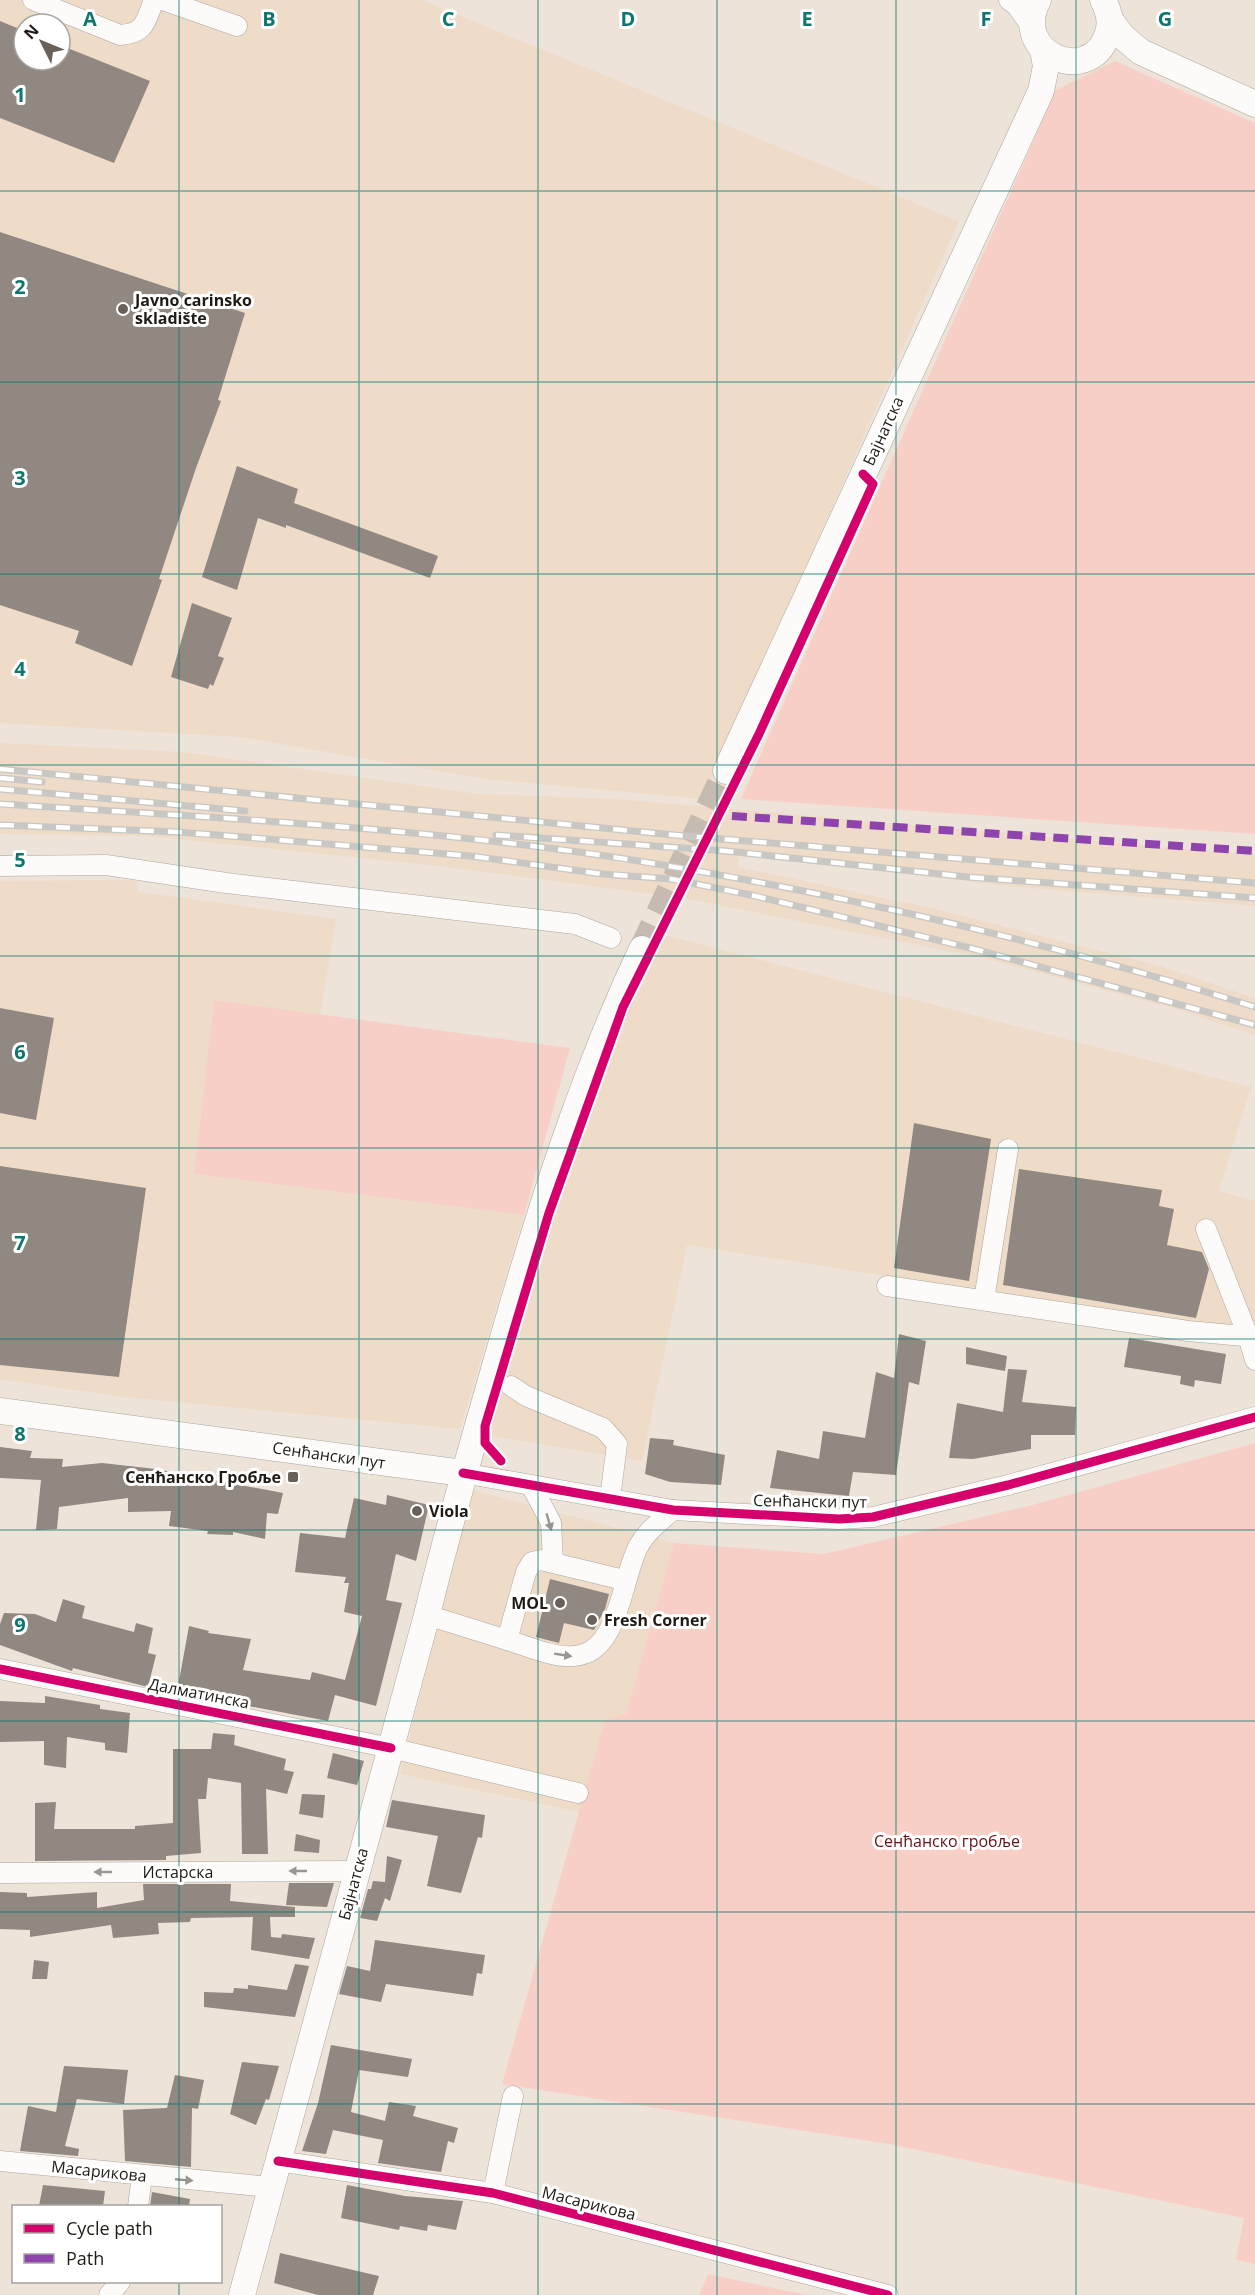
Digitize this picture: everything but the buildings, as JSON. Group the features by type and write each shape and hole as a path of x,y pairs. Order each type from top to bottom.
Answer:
{"main road":[{"path":"1038,0 1034,9 1032,28 1044,50 1046,66 1041,91"},
{"path":"1106,10 1123,38 1141,52 1255,104"},
{"path":"1041,91 1057,73 1087,57 1106,39 1106,10"},
{"path":"1044,50 1061,60 1141,52"},
{"name":"Бајнатска","path":"726,771 1041,91"},
{"name":"Бајнатска","path":"242,2295 427,1616 463,1473 528,1250 613,1009 642,949"},
{"name":"Сенћански пут","path":"0,1411 463,1473"}],"street":[{"path":"33,0 120,35 133,34 143,29 154,0"},
{"path":"163,0 237,26"},
{"path":"1009,0 1017,6 1032,28"},
{"path":"0,866 106,865 226,883 575,924 611,938"},
{"path":"984,1300 1008,1149"},
{"path":"1206,1229 1252,1336 1255,1360"},
{"path":"887,1286 1188,1330 1252,1336"},
{"path":"511,1386 526,1396 603,1428 611,1435 617,1444 610,1499"},
{"name":"Сенћански пут","path":"463,1473 673,1510 839,1519 873,1517 1008,1485 1255,1417"},
{"path":"531,1485 551,1523 553,1562"},
{"path":"427,1616 565,1656 584,1655 594,1650 607,1638 624,1580 642,1540 673,1510"},
{"path":"507,1640 528,1567 536,1560 553,1562 624,1580"},
{"name":"Далматинска","path":"0,1669 391,1748 578,1793"},
{"name":"Истарска","path":"0,1873 357,1871"},
{"path":"493,2193 513,2096"},
{"name":"Масарикова","path":"0,2161 270,2187"},
{"name":"Масарикова","path":"278,2161 493,2193 888,2295"},
{"path":"138,2205 142,2176"},
{"path":"109,2295 119,2283"}],"shaded area":[{"path":"0,0 422,0 959,221 703,799 486,779 239,737 0,723"},
{"path":"0,743 183,752 478,794 616,799 1255,855 1255,906 1017,887 739,854 738,867 935,909 1160,966 1255,998 1255,1035 1173,1008 983,958 684,898 439,866 147,836 0,834"},
{"path":"136,880 139,892 336,919 320,1015 214,1000 194,1174 524,1215 460,1429 124,1397 0,1379 0,881"},
{"path":"661,934 1251,1087 1219,1191 1255,1201 1255,1333 687,1245 642,1461 485,1435 551,1226 630,1001"},
{"path":"472,1490 674,1543 626,1714 605,1720 580,1812 400,1774"}],"green space":[{"path":"1115,61 1255,123 1255,834 741,799 1056,90"},
{"path":"214,1000 570,1048 524,1215 194,1174"},
{"name":"Сенћанско гробље","path":"1255,1443 1255,2264 1236,2260 1244,2218 889,2144 502,2084 605,1720 626,1714 674,1543 824,1554 1029,1506"},
{"path":"708,2274 806,2295 699,2295"}],"tunnel":[{"path":"642,949 726,771"}],"railway":[{"path":"0,769 674,835 1255,883"},
{"path":"0,778 42,782"},
{"path":"0,789 245,811"},
{"path":"0,804 412,833 494,841 657,864 808,892 959,925 1108,963 1255,1007"},
{"path":"0,825 178,832 255,838 471,856 602,874 671,879 751,895 970,948 1255,1025"},
{"path":"496,835 726,851 968,877 1255,898"}],"marked path":[{"path":"732,816 1255,851"}],"cycle path":[{"path":"501,1461 485,1443 485,1426 549,1213 623,1007 759,734 873,484 863,474"},
{"path":"463,1473 673,1510 839,1519 873,1517 1008,1485 1255,1417"},
{"path":"0,1669 391,1748"},
{"path":"278,2161 493,2193 888,2295"}],"place":[{"name":"Javno carinsko skladište","path":"123,309"},
{"name":"Сенћанско Гробље","path":"293,1477"},
{"name":"Viola","path":"417,1511"},
{"name":"MOL","path":"560,1603"},
{"name":"Fresh Corner","path":"592,1620"}]}
